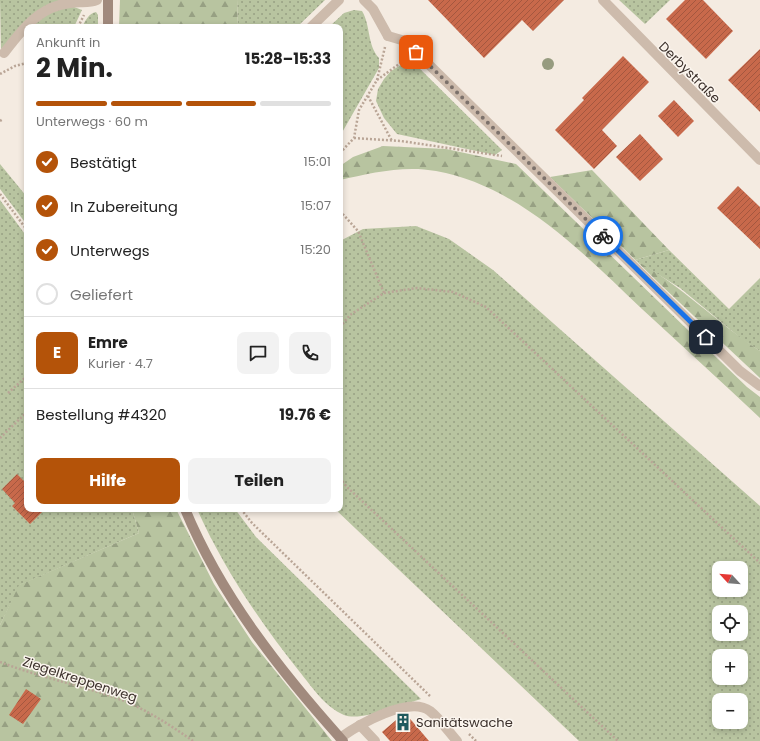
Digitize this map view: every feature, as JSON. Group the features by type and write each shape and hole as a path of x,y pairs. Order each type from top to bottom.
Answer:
{"main road":[{"path":"108,0 108,24"},
{"path":"187,512 213,564 260,641 342,739"}],"street":[{"path":"28,24 32,19 46,10 69,2 90,3 98,0"},
{"path":"314,24 339,0"},
{"path":"364,0 373,9 388,36 405,41 740,370 760,386"},
{"name":"Derbystraße","path":"603,0 760,160"},
{"path":"4,53 24,29"},
{"path":"342,739 360,725 391,712 409,707 422,707 430,711 457,741"},
{"path":"360,725 375,741"}],"path":[{"path":"343,150 354,138 359,110 377,80 388,36"},
{"path":"377,80 416,52"},
{"path":"0,74 14,66 24,64"},
{"path":"368,96 392,141"},
{"path":"354,138 392,141 524,159"},
{"path":"0,194 24,226"},
{"path":"343,214 358,231 384,293"},
{"path":"343,323 350,315 384,293 416,288 453,292 486,307 760,563"},
{"path":"8,393 24,379"},
{"path":"0,438 24,415"},
{"path":"343,482 618,741"},
{"path":"244,512 252,523 432,698"},
{"name":"Ziegelkreppenweg","path":"0,662 29,673 119,699 164,720 193,741"},
{"path":"465,730 476,741"}],"green space":[{"path":"0,0 63,0 33,24 24,24 24,31 1,49"},
{"path":"120,0 237,0 238,24 119,24"},
{"path":"237,0 325,0 300,24 238,24"},
{"path":"619,0 670,0 645,24"},
{"path":"69,5 82,10 75,24 31,24 35,19"},
{"path":"354,10 362,11 367,23 375,53 379,58 379,68 343,131 343,24 332,24 344,13"},
{"path":"96,12 98,15 98,24 84,24 89,16"},
{"path":"404,63 416,65 502,150 495,155 397,134 384,118 376,101 378,89 384,79 391,71"},
{"path":"383,146 446,149 516,164 747,387 760,397 760,418 597,266 548,225 522,206 495,191 466,179 424,169 399,169 343,179 343,164 353,157"},
{"path":"0,164 24,193 24,221 0,189"},
{"path":"592,170 669,250 635,260 550,177"},
{"path":"0,200 24,233 24,512 133,512 139,533 20,585 0,625"},
{"path":"416,226 449,239 493,270 760,506 760,741 579,741 338,512 343,512 343,239 363,229"},
{"path":"669,250 729,309 760,278 760,351 743,340 680,288 635,260"},
{"path":"636,260 668,281 760,351 760,378 662,286"},
{"path":"133,512 178,512 214,584 252,642 332,741 0,741 0,625 19,585 139,533"},
{"path":"198,512 237,512 256,537 421,699 382,712 351,717 344,715 331,707 309,684 270,633 230,573"}],"building":[{"path":"428,0 564,0 533,31 522,20 484,58"},
{"path":"685,0 703,0 733,31 706,59 666,19"},
{"path":"760,49 760,112 728,80"},
{"path":"623,56 649,82 602,130 617,146 594,169 555,130 584,100 582,98"},
{"path":"674,100 694,121 678,137 658,116"},
{"path":"640,134 663,159 640,181 616,157"},
{"path":"738,186 760,207 760,249 717,208"},
{"path":"17,474 24,481 24,512 42,512 30,524 12,506 15,503 2,489"},
{"path":"26,689 41,699 23,724 9,715"},
{"name":"Sanitätswache","path":"406,714 429,741 390,741 382,732 402,715"}],"way so far":[{"path":"416,52 603,236"}],"place":[{"name":"Sanitätswache","path":"403,722"}],"route":[{"path":"603,236 706,337"}]}
